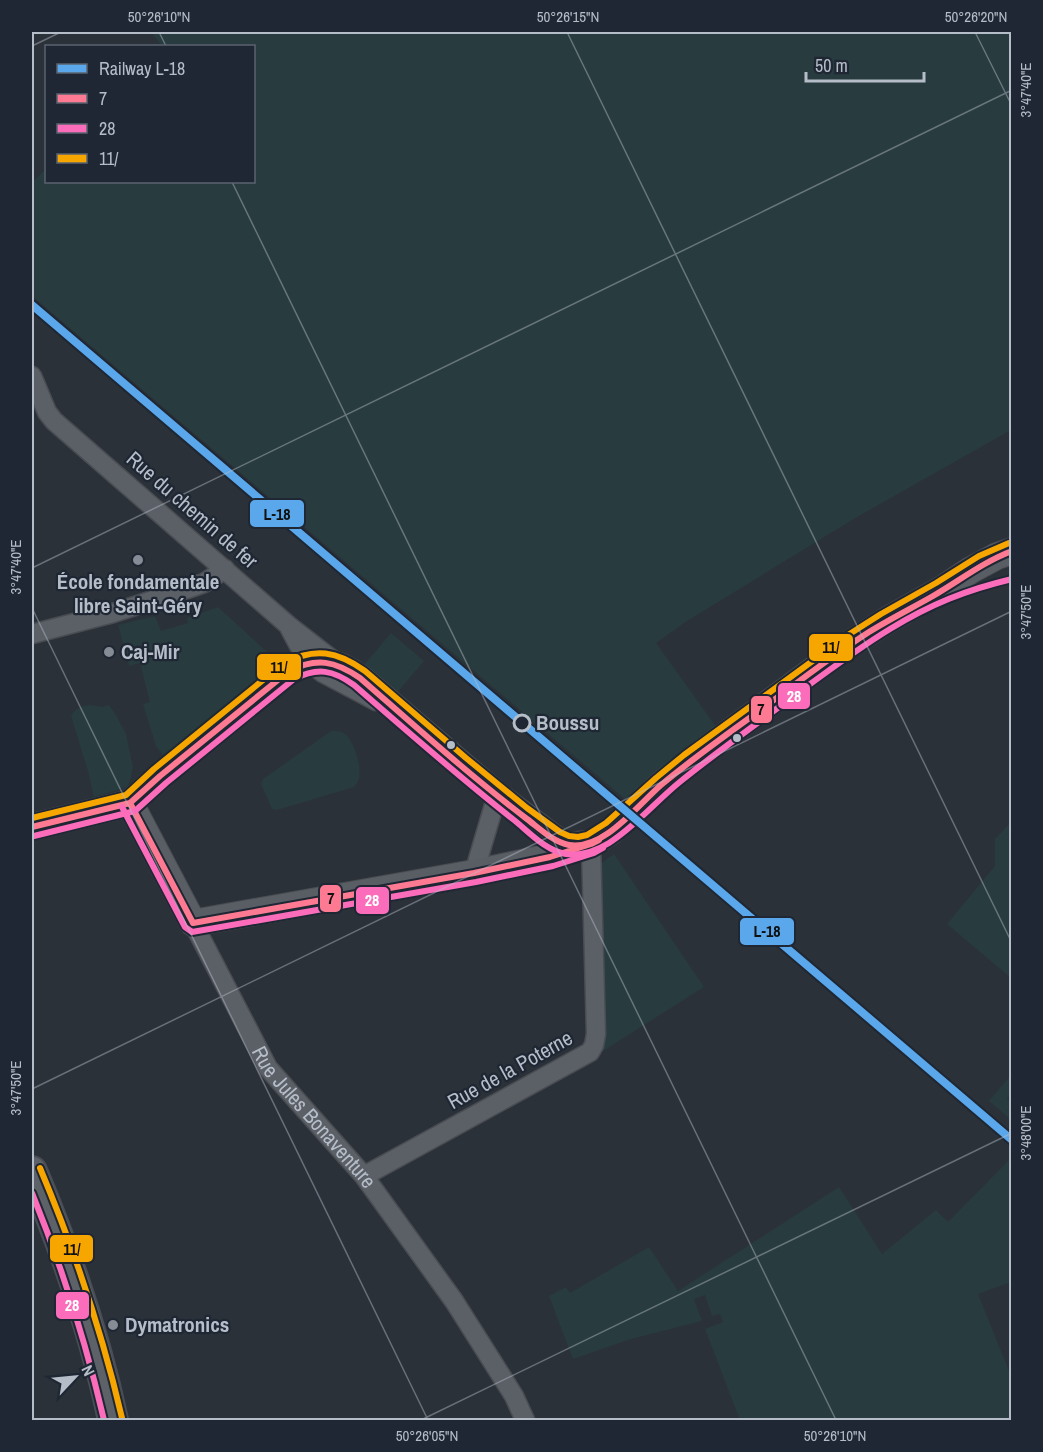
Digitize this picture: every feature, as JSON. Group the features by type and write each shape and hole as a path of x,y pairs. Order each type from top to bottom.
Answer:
{"main road":[{"path":"32,1171 67,1259 99,1360 113,1420"}],"street":[{"name":"Rue du chemin de fer","path":"32,376 46,412 54,421 288,625 339,665"},
{"path":"193,924 474,873 550,857 591,844 610,832 662,784 699,755 841,650 971,570 1011,551"},
{"path":"32,634 113,613 187,589 204,583 225,568"},
{"path":"941,590 1011,570"},
{"path":"288,625 300,662 373,700 396,709"},
{"path":"32,827 130,803 300,662 319,662 339,665 350,670 497,795 561,843 569,846 591,844"},
{"path":"474,873 497,795"},
{"name":"Rue Jules Bonaventure","path":"130,803 268,1068 364,1176 454,1301 514,1396 518,1418"},
{"name":"Rue de la Poterne","path":"364,1176 590,1052 596,1034 591,844"}],"shaded area":[{"path":"151,32 1011,32 1011,430 857,517 687,621 656,643 717,728 625,799 32,296 32,182 45,170 45,183 255,183 255,45 161,45"},
{"path":"218,607 277,661 165,758 156,746 143,704 150,702 140,663 129,666 118,625 155,616 161,631 188,623 187,618"},
{"path":"391,633 424,661 396,694 363,666"},
{"path":"91,705 102,707 109,705 116,715 126,734 133,767 127,787 94,797 71,716 79,708"},
{"path":"331,731 345,734 354,748 360,774 354,787 277,810 272,809 261,784 263,779"},
{"path":"1011,822 1011,978 947,924 995,866 995,839"},
{"path":"614,854 704,987 603,1051 597,866"},
{"path":"1011,1075 1011,1094 1007,1099 1011,1103 1011,1120 989,1101"},
{"path":"1011,1158 1011,1282 978,1294 1011,1376 1011,1420 740,1420 705,1329 723,1322 720,1314 712,1316 705,1295 694,1299 702,1321 631,1339 573,1359 549,1296 566,1287 570,1293 649,1247 678,1291 839,1187 882,1254 936,1210 948,1222"}],"rail line":[{"name":"L-18","path":"32,305 1012,1140"}],"transit line":[{"name":"11/","path":"32,818 126,795 154,769 284,663 316,653 335,655 355,664 527,808 560,832 569,836 587,835 606,823 684,755 848,635 979,556 1009,543"},
{"name":"7","path":"32,827 130,803 289,671 308,664 326,663 342,668 360,678 463,768 552,838 569,845 582,845 607,834 684,767 854,642 981,566 1012,551"},
{"name":"28","path":"34,836 135,811 294,679 311,673 325,672 339,676 354,685 453,771 545,845 566,854 589,852 619,836 672,788 705,762 834,666 876,638 905,620 949,599 1012,579"},
{"name":"7","path":"130,803 193,923 474,873 550,857 599,840"},
{"name":"28","path":"122,807 185,927 192,932 476,882 553,866 603,848"},
{"name":"11/","path":"40,1168 86,1291 106,1354 122,1418"},
{"name":"28","path":"32,1193 72,1305 104,1420"}],"place":[{"name":"École fondamentale libre Saint-Géry","path":"138,560"},
{"name":"Caj-Mir","path":"109,652"},
{"name":"Boussu","path":"522,723"},
{"name":"Dymatronics","path":"113,1325"}]}
